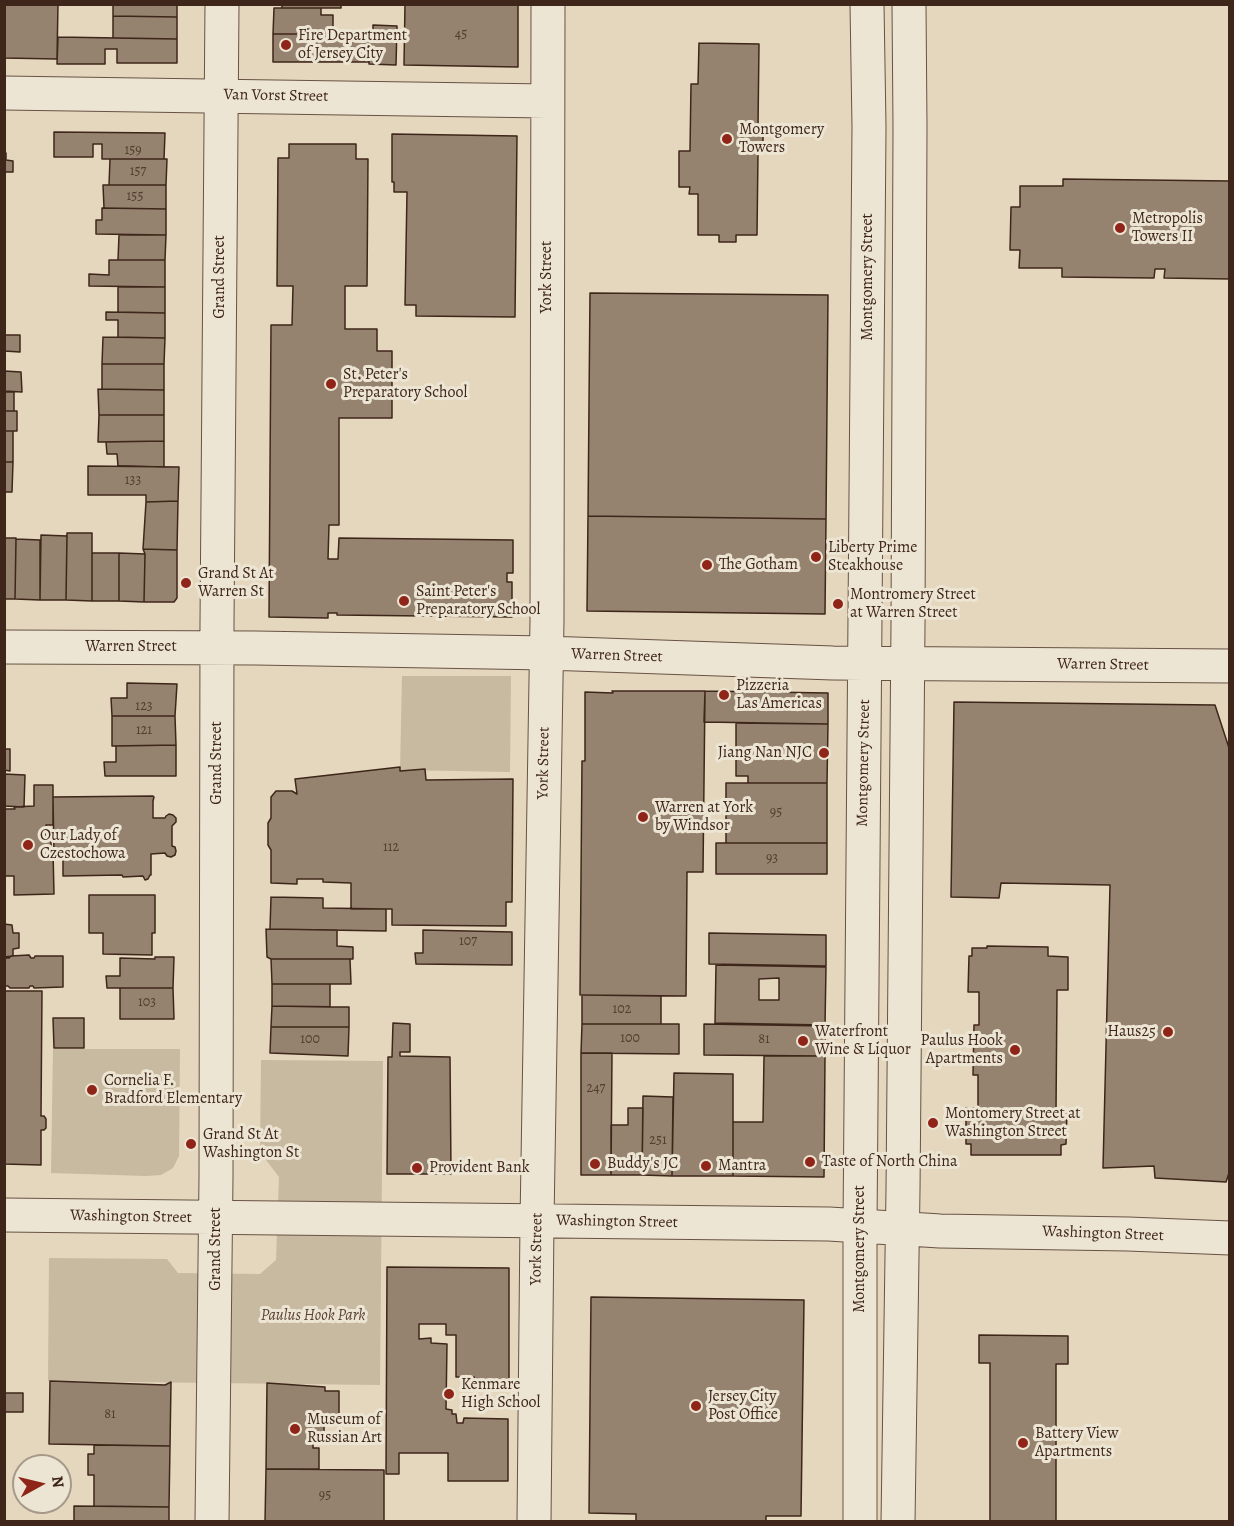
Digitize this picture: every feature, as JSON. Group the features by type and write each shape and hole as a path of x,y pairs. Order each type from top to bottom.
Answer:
{"street":[{"name":"Grand Street","path":"212,1521 216,1218 222,4"},
{"name":"York Street","path":"534,1521 546,654 548,4"},
{"name":"Montgomery Street","path":"860,1521 860,1226 870,127 867,4"},
{"path":"898,1521 908,663 909,4"},
{"name":"Van Vorst Street","path":"4,93 547,101"},
{"path":"870,127 910,127"},
{"name":"Warren Street","path":"4,647 546,654 865,663 1230,666"},
{"name":"Washington Street","path":"4,1215 829,1224 940,1231 1230,1238"}],"green space":[{"path":"402,676 511,676 510,772 400,770"},
{"name":"Cornelia F. Bradford Elementary","path":"53,1049 180,1049 179,1156 173,1168 161,1175 146,1176 51,1173"},
{"name":"Paulus Hook Park","path":"261,1060 383,1061 380,1385 48,1381 49,1258 167,1259 178,1273 260,1274 276,1260 279,1177 260,1152"}],"building":[{"path":"4,4 58,4 57,59 4,58"},
{"path":"113,4 177,4 177,17 113,16"},
{"path":"282,4 341,4 341,8 282,8"},
{"path":"405,4 518,4 518,67 404,65"},
{"path":"274,8 321,8 321,15 333,15 333,34 273,34"},
{"path":"113,16 177,17 177,39 113,38"},
{"path":"373,25 397,26 396,65 369,64 369,32 373,32"},
{"path":"273,34 369,34 369,62 273,62"},
{"path":"58,37 177,39 177,63 117,63 117,49 105,49 105,64 57,64"},
{"name":"Montgomery Towers","path":"699,43 759,44 758,127 763,127 763,153 758,153 757,235 736,235 736,242 719,242 719,235 698,235 698,194 689,194 690,187 679,187 679,151 690,151 691,84 698,84"},
{"path":"54,132 165,133 164,159 102,159 102,144 93,144 93,157 54,157"},
{"path":"392,134 517,136 515,317 416,316 416,305 405,305 407,192 394,192"},
{"name":"St. Peter's Preparatory School","path":"289,144 356,144 356,159 368,159 367,286 345,286 345,329 377,329 377,351 392,351 392,418 339,418 339,525 329,525 328,559 338,559 339,538 513,540 513,573 507,573 507,582 512,582 512,617 337,615 337,613 328,613 328,618 269,617 271,325 292,325 293,286 277,286 278,158 289,158"},
{"path":"4,153 6,153 6,160 13,161 13,172 4,172"},
{"path":"110,159 167,159 166,185 109,185"},
{"name":"Metropolis Towers II","path":"1063,179 1230,181 1230,279 1164,278 1165,269 1155,269 1154,278 1062,277 1062,268 1019,268 1020,250 1010,250 1011,207 1020,207 1020,186 1063,186"},
{"path":"103,185 166,185 166,209 104,208"},
{"path":"102,208 166,209 166,235 96,234 96,220 102,220"},
{"path":"119,235 166,235 165,260 118,260"},
{"path":"109,260 165,260 165,287 89,286 89,274 109,275"},
{"path":"118,287 165,287 165,313 118,312"},
{"path":"590,293 828,295 826,519 588,516"},
{"path":"106,312 165,313 165,338 118,337 118,320 106,320"},
{"path":"4,335 20,335 20,352 4,351"},
{"path":"103,337 165,338 164,364 102,364"},
{"path":"102,364 164,364 164,390 102,389"},
{"path":"4,371 21,372 22,392 4,391"},
{"path":"98,389 164,390 164,415 99,415"},
{"path":"4,392 14,392 14,411 4,411"},
{"path":"4,411 17,411 17,431 4,431"},
{"path":"99,415 164,415 164,441 98,442"},
{"path":"4,431 13,431 13,462 4,462"},
{"path":"164,441 164,467 118,466 117,454 107,454 106,442"},
{"path":"4,462 13,462 12,492 4,492"},
{"path":"88,466 179,467 178,501 146,502 146,495 88,495"},
{"path":"178,501 177,550 143,549 146,502"},
{"name":"The Gotham","path":"588,516 826,519 825,614 587,611"},
{"path":"67,533 92,533 92,601 66,600"},
{"path":"41,535 67,536 66,600 40,600"},
{"path":"4,538 16,538 15,599 4,599"},
{"path":"16,539 40,540 40,600 15,599"},
{"path":"143,549 177,550 177,598 174,602 144,602 145,554"},
{"path":"92,553 119,553 119,601 92,601"},
{"path":"119,553 145,554 144,602 119,601"},
{"path":"127,683 177,684 175,716 112,716 111,698 127,698"},
{"name":"Warren at York by Windsor","path":"612,691 705,691 703,872 687,872 686,996 580,995 582,761 585,761 585,692 613,693"},
{"path":"705,691 828,693 828,724 704,722"},
{"name":"Haus25","path":"954,702 1215,705 1230,751 1230,1170 1226,1182 1155,1178 1154,1166 1103,1168 1110,885 1001,883 999,898 951,897"},
{"path":"112,716 175,716 176,745 112,746"},
{"path":"736,723 828,724 827,783 748,783 748,776 736,776"},
{"path":"176,745 176,776 105,776 104,762 116,762 116,746"},
{"path":"4,749 10,749 10,771 4,770"},
{"path":"400,767 400,771 425,769 426,780 513,779 512,902 506,902 506,926 392,925 392,909 351,909 351,883 323,882 323,879 297,879 297,884 271,883 268,823 271,818 271,797 276,791 292,791 297,794 295,779"},
{"path":"4,774 25,775 24,807 4,806"},
{"path":"726,783 827,783 827,843 726,843"},
{"name":"Our Lady of Czestochowa","path":"34,785 53,785 53,825 46,825 46,839 51,839 51,851 53,851 54,894 14,895 14,876 4,876 4,809 34,806"},
{"path":"153,796 153,818 165,818 169,814 176,818 172,826 172,846 176,851 171,857 165,853 151,854 151,875 148,879 145,880 143,876 123,877 122,875 63,876 63,855 54,855 53,797"},
{"path":"716,843 827,843 827,874 716,874"},
{"path":"89,895 155,895 155,933 152,933 152,955 103,954 103,933 89,933"},
{"path":"271,897 323,898 323,908 386,909 386,931 270,929"},
{"path":"4,924 12,925 13,933 19,933 19,948 13,949 13,956 4,957"},
{"path":"266,929 337,930 337,946 353,947 353,959 271,959 267,957"},
{"path":"423,930 512,932 512,965 416,964 415,953 423,953"},
{"path":"709,933 826,935 826,966 709,964"},
{"name":"Paulus Hook Apartments","path":"987,946 1048,947 1048,956 1068,957 1068,990 1057,990 1056,1111 1067,1111 1066,1144 1061,1145 1061,1155 971,1155 971,1144 966,1144 966,1108 978,1108 978,1075 973,1075 974,1025 979,1025 979,992 968,992 969,956 972,956 972,948 987,948"},
{"path":"29,955 31,958 63,956 63,987 10,988 4,986 4,958"},
{"path":"155,957 174,957 173,988 107,988 106,976 120,976 120,958 155,959"},
{"path":"271,959 350,959 351,984 272,984"},
{"path":"716,965 826,967 825,1025 715,1023","holes":["779,978 779,1000 759,1000 759,979"]},
{"path":"272,984 330,984 330,1007 272,1006"},
{"path":"120,988 173,988 174,1019 120,1019"},
{"path":"4,991 42,991 41,1116 46,1119 46,1128 41,1130 41,1165 4,1164"},
{"path":"582,995 661,996 661,1024 582,1024"},
{"path":"272,1006 349,1007 349,1027 271,1027"},
{"path":"53,1018 84,1018 84,1048 54,1048"},
{"path":"393,1023 410,1024 410,1052 400,1052 400,1056 450,1057 451,1174 387,1174 388,1057 392,1057"},
{"path":"582,1024 679,1024 679,1054 581,1053"},
{"path":"704,1024 825,1026 825,1056 704,1055"},
{"path":"271,1027 349,1027 348,1056 270,1053"},
{"path":"581,1053 612,1053 611,1175 581,1175"},
{"path":"764,1056 825,1056 824,1177 733,1176 733,1122 763,1122"},
{"path":"674,1073 733,1074 733,1176 672,1176"},
{"path":"643,1096 673,1097 672,1176 642,1175"},
{"path":"628,1108 643,1108 642,1175 611,1175 611,1125 628,1125"},
{"name":"Kenmare High School","path":"387,1267 509,1268 509,1380 475,1380 474,1377 456,1377 456,1335 446,1335 446,1324 419,1324 419,1339 431,1338 431,1343 447,1344 446,1409 456,1414 457,1423 463,1423 464,1418 508,1419 508,1481 448,1481 448,1453 399,1453 399,1474 386,1474"},
{"name":"Jersey City Post Office","path":"591,1297 804,1300 801,1516 766,1516 766,1522 636,1522 636,1514 589,1513"},
{"name":"Battery View Apartments","path":"979,1335 1068,1336 1068,1364 1056,1364 1056,1522 990,1522 990,1363 979,1363"},
{"path":"50,1381 165,1385 171,1382 170,1446 49,1444"},
{"name":"Museum of Russian Art","path":"267,1383 325,1387 325,1391 339,1391 339,1420 324,1420 324,1438 313,1438 313,1448 319,1448 319,1469 266,1469"},
{"path":"4,1393 23,1393 23,1412 4,1412"},
{"path":"94,1445 170,1446 169,1507 94,1506 94,1475 88,1475 88,1454 94,1454"},
{"path":"266,1469 384,1470 384,1522 265,1522"},
{"path":"74,1506 169,1507 169,1522 74,1522"}],"place":[{"name":"Fire Department of Jersey City","path":"286,45"},
{"name":"Montgomery Towers","path":"727,139"},
{"name":"Metropolis Towers II","path":"1120,228"},
{"name":"St. Peter's Preparatory School","path":"331,384"},
{"name":"Liberty Prime Steakhouse","path":"816,557"},
{"name":"The Gotham","path":"707,565"},
{"name":"Grand St At Warren St","path":"186,583"},
{"name":"Saint Peter's Preparatory School","path":"404,601"},
{"name":"Montromery Street at Warren Street","path":"838,604"},
{"name":"Pizzeria Las Americas","path":"724,695"},
{"name":"Jiang Nan NJC","path":"824,753"},
{"name":"Warren at York by Windsor","path":"643,817"},
{"name":"Our Lady of Czestochowa","path":"28,845"},
{"name":"Haus25","path":"1168,1032"},
{"name":"Waterfront Wine & Liquor","path":"803,1041"},
{"name":"Paulus Hook Apartments","path":"1015,1050"},
{"name":"Cornelia F. Bradford Elementary","path":"92,1090"},
{"name":"Montomery Street at Washington Street","path":"933,1123"},
{"name":"Grand St At Washington St","path":"191,1144"},
{"name":"Taste of North China","path":"810,1162"},
{"name":"Buddy's JC","path":"595,1164"},
{"name":"Mantra","path":"706,1166"},
{"name":"Provident Bank","path":"417,1168"},
{"name":"Kenmare High School","path":"449,1394"},
{"name":"Jersey City Post Office","path":"696,1406"},
{"name":"Museum of Russian Art","path":"295,1429"},
{"name":"Battery View Apartments","path":"1023,1443"}]}
